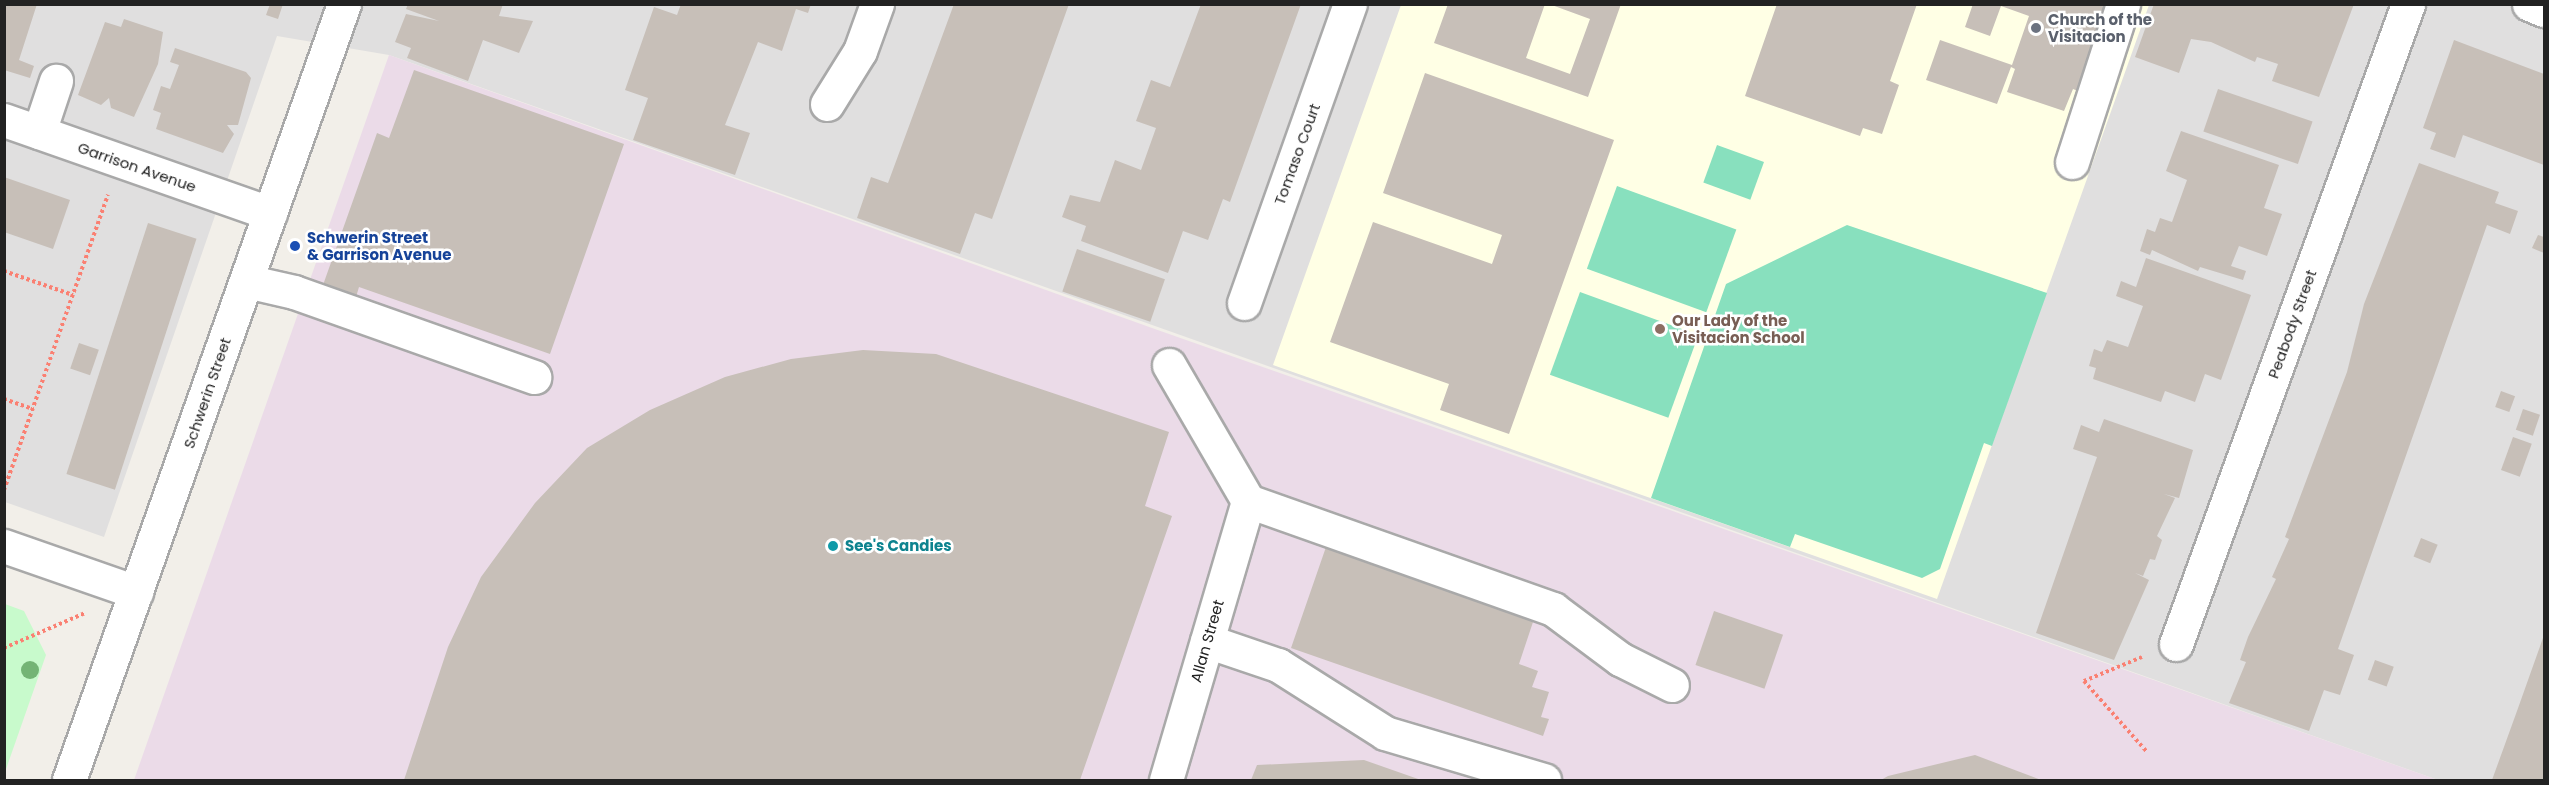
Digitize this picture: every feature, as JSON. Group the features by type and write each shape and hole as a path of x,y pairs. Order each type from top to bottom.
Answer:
{"street":[{"name":"Schwerin Street","path":"69,780 344,4"},
{"path":"827,104 860,51 877,4"},
{"name":"Tomaso Court","path":"1244,303 1350,4"},
{"path":"2072,162 2123,4"},
{"name":"Peabody Street","path":"2176,644 2408,4"},
{"path":"2529,4 2544,10"},
{"path":"39,132 56,81"},
{"name":"Garrison Avenue","path":"4,120 270,213"},
{"path":"246,281 294,292 534,377"},
{"path":"1169,365 1248,501 1553,609 1620,659 1672,685"},
{"name":"Allan Street","path":"1166,780 1248,501"},
{"path":"4,546 136,592"},
{"path":"1207,641 1278,665 1385,733 1544,780"}],"path":[{"path":"4,490 120,161"},
{"path":"4,271 73,295"},
{"path":"4,399 33,409"},
{"path":"4,648 36,633"},
{"path":"2147,752 2084,681 2176,644"}],"shaded area":[{"path":"5,5 2544,5 2544,780 2438,780 389,55 277,36 104,537 5,502"},
{"name":"Our Lady of the Visitacion School","path":"1401,5 2149,5 1937,599 1273,365"},
{"path":"389,55 1152,328 2438,780 134,780"}],"green space":[{"path":"1717,145 1764,162 1750,200 1703,183"},
{"path":"1617,186 1736,229 1706,312 1587,269"},
{"path":"1847,225 2047,293 1992,446 1984,443 1940,569 1922,578 1795,534 1790,547 1651,498 1726,284"},
{"path":"1580,292 1698,335 1668,418 1550,375"},
{"path":"5,604 24,611 46,655 5,772"}],"building":[{"path":"4,4 37,4 19,60 34,66 30,78 4,70"},
{"path":"270,4 283,4 278,19 266,15"},
{"path":"408,4 503,4 499,16 533,21 519,53 483,40 468,81 407,58 411,48 395,42 406,14 439,21 406,9"},
{"path":"681,4 811,4 808,13 796,9 782,51 758,42 725,125 750,133 735,175 633,140 648,98 625,90 654,7 677,15"},
{"path":"954,4 1069,4 992,219 975,213 960,254 857,218 871,177 888,183"},
{"path":"1201,4 1301,4 1230,202 1223,199 1208,240 1183,231 1168,273 1081,241 1086,226 1062,217 1070,195 1100,202 1115,160 1141,170 1156,128 1136,121 1151,80 1170,87"},
{"path":"1448,4 1545,4 1526,58 1570,74 1590,19 1549,4 1621,4 1588,97 1434,43"},
{"path":"1777,4 1917,4 1890,81 1899,85 1882,134 1863,128 1860,136 1745,96"},
{"path":"1973,4 2108,4 2078,91 2073,89 2064,111 2007,92 2015,69 2011,67 1997,104 1926,80 1940,40 2012,65 2029,16 2001,6 1990,36 1965,27"},
{"path":"2154,4 2354,4 2319,97 2272,81 2278,64 2257,57 2255,62 2211,42 2191,39 2179,73 2135,57"},
{"path":"124,19 163,32 158,64 134,117 111,108 109,98 101,105 78,95 105,22 121,27"},
{"path":"2454,40 2544,74 2544,165 2463,135 2455,158 2430,149 2436,133 2423,128"},
{"path":"175,48 246,72 251,78 238,125 227,125 234,134 223,153 156,129 161,113 153,110 161,86 170,89 179,65 170,62"},
{"path":"414,70 624,144 550,354 359,287 356,297 323,285 377,133 389,138"},
{"path":"1425,73 1614,140 1509,434 1440,410 1449,384 1330,342 1373,222 1492,264 1502,235 1383,193"},
{"path":"2218,89 2313,122 2298,164 2203,132"},
{"path":"2181,131 2279,165 2264,208 2282,214 2267,256 2239,246 2231,266 2246,271 2243,280 2200,267 2198,271 2152,250 2150,255 2140,251 2147,229 2155,232 2160,218 2172,222 2187,180 2166,171"},
{"path":"2419,163 2499,192 2495,203 2518,211 2510,234 2487,225 2338,649 2354,655 2340,695 2324,690 2309,731 2229,703 2246,662 2240,660 2248,637 2276,579 2272,577 2289,539 2285,537 2347,372 2364,304"},
{"path":"4,177 70,200 53,249 4,232"},
{"path":"148,223 197,239 115,490 66,474"},
{"path":"2538,235 2544,237 2544,253 2532,248"},
{"path":"1077,249 1165,279 1150,322 1062,292"},
{"path":"2146,258 2251,295 2221,380 2205,374 2195,402 2165,391 2161,402 2093,379 2096,368 2089,366 2094,349 2102,352 2107,340 2128,347 2143,306 2116,296 2121,281 2136,287"},
{"path":"79,343 99,350 90,375 70,369"},
{"name":"See's Candies","path":"863,350 936,354 1169,432 1145,506 1172,516 1080,780 404,780 448,647 481,577 535,503 587,448 650,410 725,377 791,359"},
{"path":"2501,391 2515,396 2509,412 2495,407"},
{"path":"2523,409 2540,415 2533,436 2516,430"},
{"path":"2104,419 2193,450 2179,498 2164,494 2175,498 2157,536 2162,540 2155,560 2150,559 2143,576 2135,573 2149,580 2114,660 2036,633 2097,457 2073,449 2081,425 2099,432"},
{"path":"2513,437 2532,444 2520,477 2501,470"},
{"path":"2421,538 2438,545 2430,563 2414,557"},
{"path":"1326,547 1534,619 1519,664 1538,671 1532,687 1549,692 1541,717 1549,719 1543,736 1291,648"},
{"path":"1714,611 1783,635 1764,689 1695,665"},
{"path":"2544,635 2544,780 2492,780 2517,711"},
{"path":"2375,660 2394,667 2387,687 2368,680"},
{"path":"1975,755 2041,780 1881,780 1888,776"},
{"path":"1364,760 1421,780 1251,780 1257,765"}],"place":[{"name":"Church of the Visitacion","path":"2036,28"},
{"name":"Schwerin Street & Garrison Avenue","path":"295,246"},
{"name":"Our Lady of the Visitacion School","path":"1660,329"},
{"name":"See's Candies","path":"833,546"}]}
